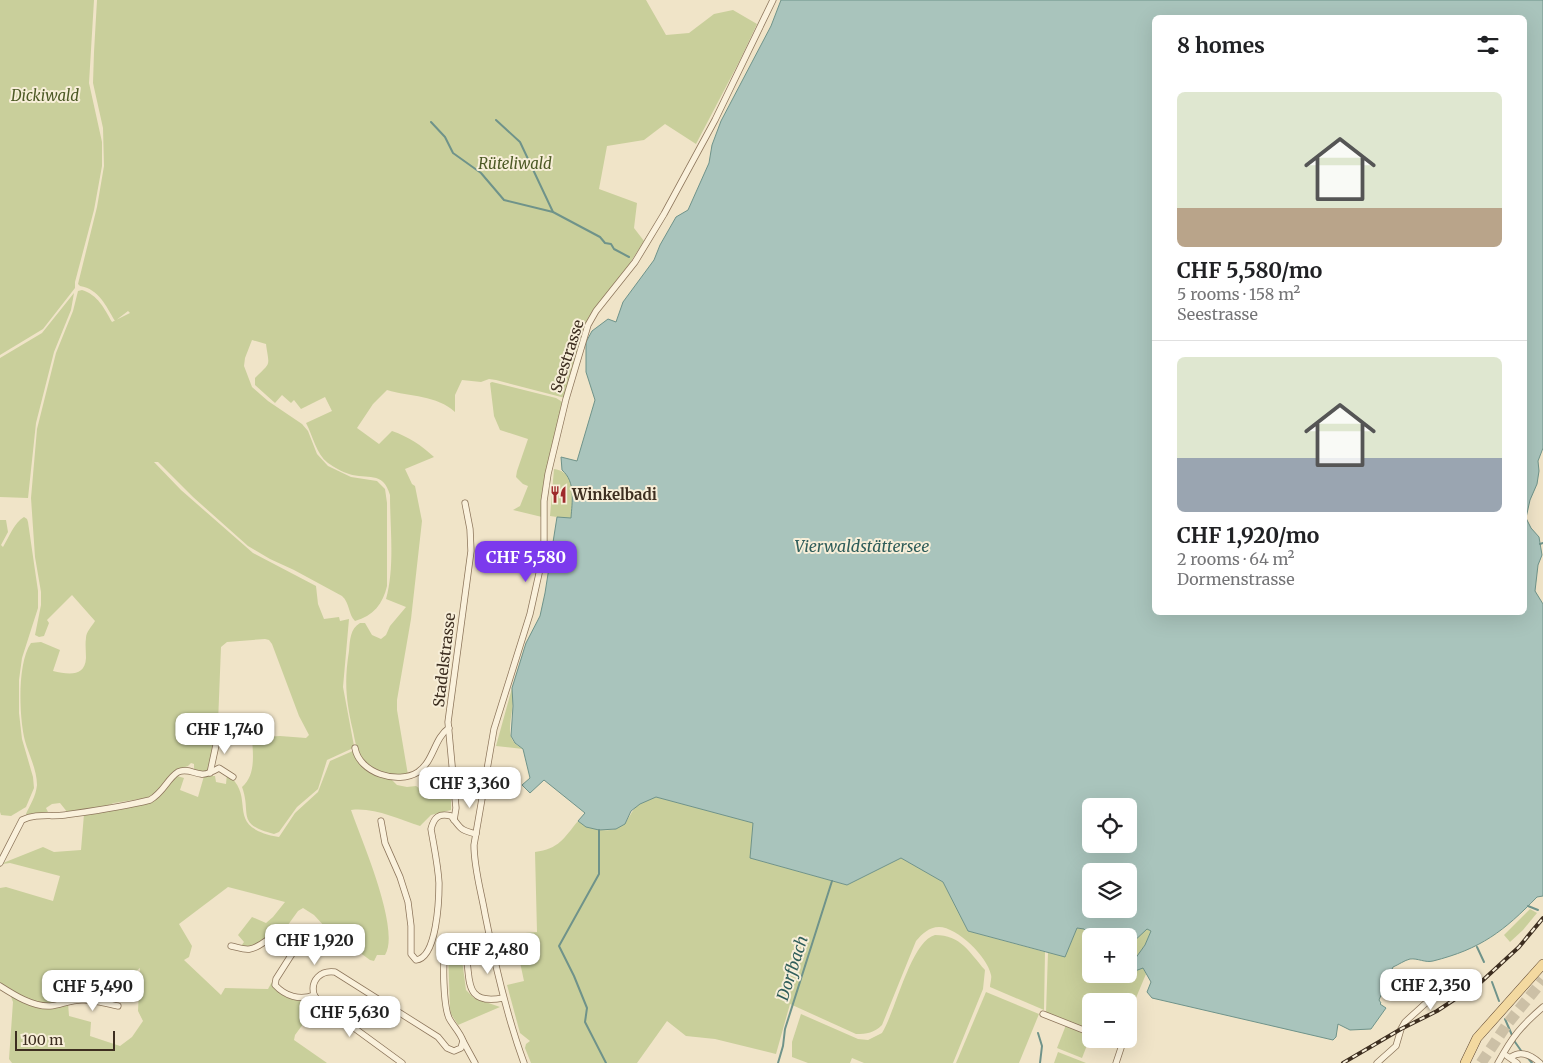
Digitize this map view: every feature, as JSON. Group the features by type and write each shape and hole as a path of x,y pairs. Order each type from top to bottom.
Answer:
{"main road":[{"path":"1465,1063 1474,1043 1483,1031 1543,964"},
{"path":"1472,1063 1483,1031"}],"street":[{"name":"Seestrasse","path":"476,834 494,729 534,596 543,552 544,501 548,474 566,400 588,324 635,262 664,214 715,120 773,0"},
{"name":"Stadelstrasse","path":"454,820 456,808 449,728 471,551 470,529 465,503"},
{"path":"355,748 356,757 379,773 389,777 408,776 418,772 427,763 442,733 449,728"},
{"path":"210,773 219,731"},
{"path":"0,863 22,820 29,817 62,816 150,800 161,792 179,772 185,770 202,775 219,768 233,777"},
{"path":"381,821 385,843 400,876 408,902 411,926 411,954 412,958 416,960 423,957 428,949 437,920 439,881 431,829 433,821 437,816 451,816 462,830 476,834 474,856 503,998 524,1063"},
{"path":"231,946 253,949 280,932 289,932 296,937 297,946 276,978 275,985 295,997 304,999 314,995"},
{"path":"475,1063 446,1010 444,957 447,948 457,944 465,951 469,984 475,994 491,999 503,998"},
{"path":"402,1063 320,1003 314,995 312,987 317,977 324,972 335,972 438,1037 450,1050 458,1050 464,1041"},
{"path":"1377,1063 1396,1046 1405,1022 1448,983 1464,974"},
{"path":"0,986 34,1004 42,1006 85,1000 118,1006"},
{"path":"1498,1063 1515,1034 1543,1007"},
{"path":"1043,1014 1082,1029"},
{"path":"1116,1063 1121,1048"},
{"path":"1511,1058 1521,1053 1530,1055 1540,1063"},
{"path":"1503,1054 1517,1063"}],"green space":[{"name":"Dickiwald","path":"0,0 94,0 89,83 102,142 102,166 94,210 75,288 43,329 0,355"},
{"name":"Rüteliwald","path":"97,0 646,0 666,35 689,33 714,14 733,10 757,24 696,144 665,124 644,140 607,146 599,189 637,203 634,228 644,241 628,266 593,311 586,324 565,398 496,380 489,379 481,382 462,380 455,395 455,412 448,406 432,399 387,390 373,404 357,428 379,444 392,431 414,442 434,457 405,469 412,484 415,486 422,521 411,619 397,700 408,775 390,775 377,771 362,760 357,750 346,691 347,662 352,632 357,625 365,623 372,635 381,639 406,607 386,599 389,586 391,547 390,495 387,487 379,479 349,474 328,463 318,450 306,423 332,411 325,397 301,409 294,400 291,403 282,395 275,403 255,385 255,378 267,366 268,360 266,344 252,340 244,366 252,387 268,401 302,424 308,431 317,454 328,466 351,477 377,481 385,489 387,503 387,586 380,604 361,619 355,621 342,596 248,546 193,497 158,462 154,462 181,490 253,553 316,586 318,604 324,619 339,617 340,621 349,619 343,687 354,746 327,760 318,789 297,807 279,832 274,834 254,826 247,817 242,787 250,777 252,770 252,738 280,736 306,738 309,735 299,716 272,644 269,640 265,639 227,642 221,647 218,723 213,735 211,763 205,772 194,770 194,764 191,763 177,770 153,797 68,813 60,803 52,804 46,808 48,812 27,816 26,814 34,797 37,779 25,741 21,718 21,676 26,652 31,643 41,642 60,650 53,671 64,673 79,672 85,664 86,636 95,621 72,595 47,620 49,623 44,636 39,637 35,635 41,605 41,592 35,557 31,498 37,429 56,353 73,311 78,291 82,290 92,295 100,303 112,322 115,321 97,294 78,284 97,207 104,166 103,128 93,83","holes":["128,311 130,313 117,320"]},
{"path":"74,293 71,310 54,352 36,423 28,498 0,497 0,358 42,333"},
{"path":"490,383 556,398 564,403 542,517 513,510 520,506 528,486 516,477 528,439 500,430 494,416"},
{"path":"554,469 562,471 570,481 572,488 571,519 550,516"},
{"path":"24,517 28,522 38,591 38,608 22,658 19,680 19,713 22,739 33,777 34,788 26,807 11,816 1,815 0,812 0,520 6,520 8,532 1,545 3,547 15,526"},
{"path":"512,688 513,700 510,732 513,741 523,749 496,746"},
{"path":"355,750 356,758 390,778 397,785 416,786 432,797 447,792 451,800 451,810 431,815 420,826 377,812 351,810 384,906 389,943 385,955 377,955 374,961 370,960 326,928 314,915 303,908 298,911 285,929 252,947 241,946 244,942 238,935 252,917 266,923 285,902 228,887 179,924 192,946 189,957 184,960 221,995 225,988 268,989 273,980 281,991 303,1002 305,1007 312,1012 295,1035 294,1040 327,1063 12,1063 9,1059 13,1002 10,994 34,1005 68,1003 69,1016 91,1022 90,1036 120,1046 132,1037 143,1021 138,1011 140,968 125,981 91,997 90,1000 44,1004 30,1001 0,984 0,888 6,887 53,901 60,876 10,863 3,863 43,847 54,852 81,850 84,814 156,799 177,776 184,778 180,790 198,797 204,776 215,776 216,782 226,784 227,774 236,783 240,793 245,819 251,826 261,832 279,837 295,813 318,792 330,761"},
{"path":"656,797 754,823 750,858 847,885 901,858 943,882 968,931 1045,952 1044,1010 990,987 991,976 989,968 971,944 963,937 946,928 935,927 926,931 916,941 882,1025 876,1030 864,1034 856,1034 790,1004 776,1054 715,1039 686,1036 667,1021 637,1063 531,1063 525,1048 526,1044 530,1041 520,1033 507,985 524,981 514,934 537,932 535,852 543,851 560,842 578,821 594,829 607,830 619,827 626,822 638,805"},
{"path":"1530,909 1537,913 1510,942 1504,935"},
{"path":"1077,928 1082,929 1082,983 1137,983 1137,967 1143,968 1146,974 1137,995 1137,993 1082,993 1082,1027 1046,1013 1048,952 1065,957"},
{"path":"1147,929 1151,931 1145,945 1137,956 1137,938"},
{"path":"935,935 958,941 985,970 983,989 953,1063 864,1063 852,1058 850,1063 808,1063 792,1057 792,1042 801,1014 858,1039 868,1040 882,1033 911,963 926,940"},
{"path":"458,948 461,952 466,990 474,998 500,1007 458,1025 450,1009 448,953"},
{"path":"986,992 1039,1014 1019,1063 956,1063"},
{"path":"1066,1025 1082,1031 1082,1048 1086,1048 1082,1058 1057,1048"},
{"path":"1058,1052 1086,1063 1054,1063"}],"water":[{"name":"Vierwaldstättersee","path":"781,0 1543,0 1543,448 1538,461 1537,484 1527,514 1527,15 1152,15 1152,615 1527,615 1527,520 1539,537 1542,555 1538,565 1535,591 1543,604 1543,896 1537,897 1514,920 1491,937 1465,951 1433,961 1410,959 1393,967 1379,1000 1380,1004 1386,1008 1371,1029 1350,1030 1338,1024 1336,1037 1333,1040 1152,998 1147,992 1151,982 1143,968 1137,970 1137,956 1145,945 1151,931 1147,929 1137,938 1137,928 1077,928 1065,957 968,931 943,882 901,858 847,885 750,858 753,823 656,797 640,804 631,811 625,824 616,829 599,830 586,827 578,821 585,813 544,780 530,793 522,785 530,778 523,749 515,743 511,736 512,688 526,643 540,616 557,517 571,518 571,486 562,470 561,457 577,461 595,400 586,372 586,342 592,331 608,319 616,322 623,302 654,260 676,217 688,210 709,163 712,145 721,121 771,26"}],"waterway":[{"path":"496,120 520,142 553,212"},
{"path":"431,122 445,137 453,153 481,173 504,200 553,212 600,237 605,243 611,244 614,249 629,257"},
{"path":"599,830 599,874 559,946 587,1008 585,1022 606,1063"},
{"name":"Dorfbach","path":"778,1063 785,1029 832,881"},
{"path":"1528,906 1538,910"},
{"path":"1477,947 1484,962"},
{"path":"1492,982 1499,1001"},
{"path":"1505,1019 1515,1042 1522,1052"},
{"path":"1038,1033 1042,1046 1040,1063"},
{"path":"1527,1057 1532,1063"}],"tunnel":[{"path":"1481,1063 1508,1023 1543,980"}],"railway":[{"path":"1343,1063 1401,1029 1437,1011 1481,982 1519,947 1543,918"}],"place":[{"name":"Winkelbadi","path":"558,494"}]}
